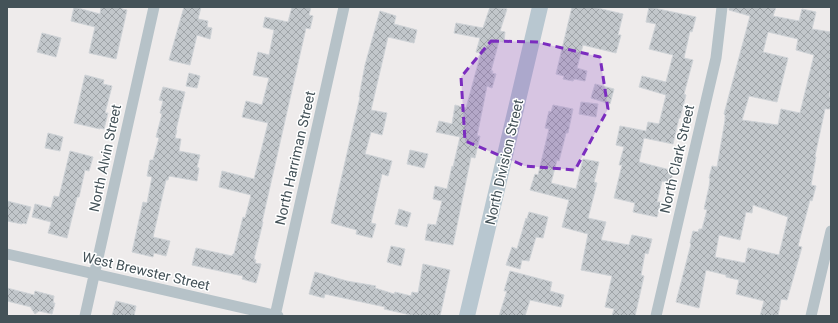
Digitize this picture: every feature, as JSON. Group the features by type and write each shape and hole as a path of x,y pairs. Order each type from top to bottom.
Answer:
{"street":[{"name":"North Alvin Street","path":"85,316 154,7"},
{"name":"North Harriman Street","path":"276,316 344,7"},
{"name":"North Division Street","path":"467,316 540,7"},
{"name":"North Clark Street","path":"656,316 716,58 722,7"},
{"path":"811,316 831,231"},
{"name":"West Brewster Street","path":"7,254 276,316"}],"highlighted area":[{"path":"491,41 537,42 600,57 608,109 575,170 525,166 465,141 461,77"}],"building":[{"path":"74,7 100,14 101,7 122,7 122,9 127,10 116,59 89,53 95,27 71,21"},
{"path":"184,7 201,7 198,19 208,21 207,27 212,28 210,39 197,35 190,65 169,60"},
{"path":"292,7 311,7 309,15 313,16 310,29 306,28 254,259 256,260 255,263 261,264 256,283 242,279 243,276 192,265 196,248 232,256 234,254 243,217 245,218 251,195 219,187 222,171 254,179 268,123 242,117 246,101 262,105 269,78 253,75 258,52 269,55 274,30 263,27 265,17 288,22"},
{"path":"490,7 507,9 500,31 505,32 504,42 499,41 491,71 493,71 492,73 496,74 492,88 487,86 477,136 480,136 475,158 471,157 453,245 425,240 428,224 436,225 442,201 433,199 435,186 447,189 460,137 436,132 439,121 452,124 455,105 466,108 481,53 476,52 480,38 454,33 456,23 483,28"},
{"path":"572,7 593,7 623,14 618,35 621,35 616,53 583,45 577,68 587,71 585,81 563,79 564,76 556,74"},
{"path":"649,7 696,17 692,32 690,31 684,58 693,60 684,94 686,95 673,144 644,138 639,162 674,171 670,183 662,181 657,202 661,202 657,217 633,212 635,203 614,198 622,165 619,165 624,147 616,145 620,126 646,131 648,122 659,124 666,95 639,87 642,76 666,82 673,55 649,49 656,24 646,22"},
{"path":"729,7 776,7 773,16 799,21 802,9 816,12 812,29 831,32 831,87 829,96 831,97 831,109 825,109 815,156 811,185 816,186 812,201 810,200 798,246 802,247 787,300 781,299 778,316 760,316 764,301 736,294 739,280 706,270 699,308 676,302 693,231 698,232 699,229 702,229 707,210 704,209 709,187 709,178 712,166 717,167 725,120 724,114 750,16 729,10","holes":["768,32 798,39 796,50 814,55 800,113 781,109 778,125 742,120 749,96 777,102 788,58 763,52","753,205 788,217 779,255 748,248 745,263 715,257 719,235 740,240 746,212 752,213"]},
{"path":"380,11 396,16 394,24 417,30 414,43 388,37 371,110 387,113 382,135 371,132 365,154 392,161 388,176 382,174 371,223 376,224 372,238 356,234 357,230 331,223 360,97 365,65"},
{"path":"42,33 61,38 56,57 37,52"},
{"path":"189,73 200,76 197,88 186,86"},
{"path":"85,75 104,80 103,84 112,86 105,113 108,113 104,129 74,123"},
{"path":"595,84 614,89 610,104 591,98"},
{"path":"163,87 185,92 175,138 181,139 179,151 200,155 197,167 199,168 197,181 169,176 168,180 166,180 153,237 170,241 166,256 154,253 153,257 132,252 143,202 147,203 152,177 147,176 150,160 153,160 159,138 156,137 162,114 160,113 163,101 159,100"},
{"path":"581,102 598,104 596,117 579,114"},
{"path":"553,105 573,109 568,133 566,133 559,161 557,160 551,183 576,189 583,159 599,162 594,182 597,183 588,218 606,222 601,240 629,245 632,235 652,239 648,254 645,253 641,275 644,276 635,316 612,316 614,309 605,307 612,276 581,270 588,234 562,227 569,200 530,190 535,174 538,175 549,129 545,128 549,111 551,112"},
{"path":"48,133 63,137 60,151 45,148"},
{"path":"410,150 428,154 424,168 407,164"},
{"path":"70,151 93,157 89,171 85,170 67,238 48,233 51,222 32,217 35,204 51,208 54,196 59,197"},
{"path":"7,201 31,207 26,224 7,221"},
{"path":"399,209 411,213 407,227 395,224"},
{"path":"529,212 548,217 543,238 536,237 529,261 522,260 520,269 506,265 512,247 517,249"},
{"path":"391,246 405,249 401,266 387,262"},
{"path":"423,264 450,270 440,316 415,316 384,309 385,307 325,294 324,298 309,294 315,272 347,281 376,286 375,288 394,294 395,292 411,296 412,292 418,293"},
{"path":"510,271 552,282 550,291 564,295 561,307 530,300 525,316 499,316 507,291 504,291"},
{"path":"7,288 34,295 35,291 54,296 53,303 55,303 52,314 39,311 35,314 31,307 7,301"},
{"path":"116,301 136,306 134,316 112,316"}]}
